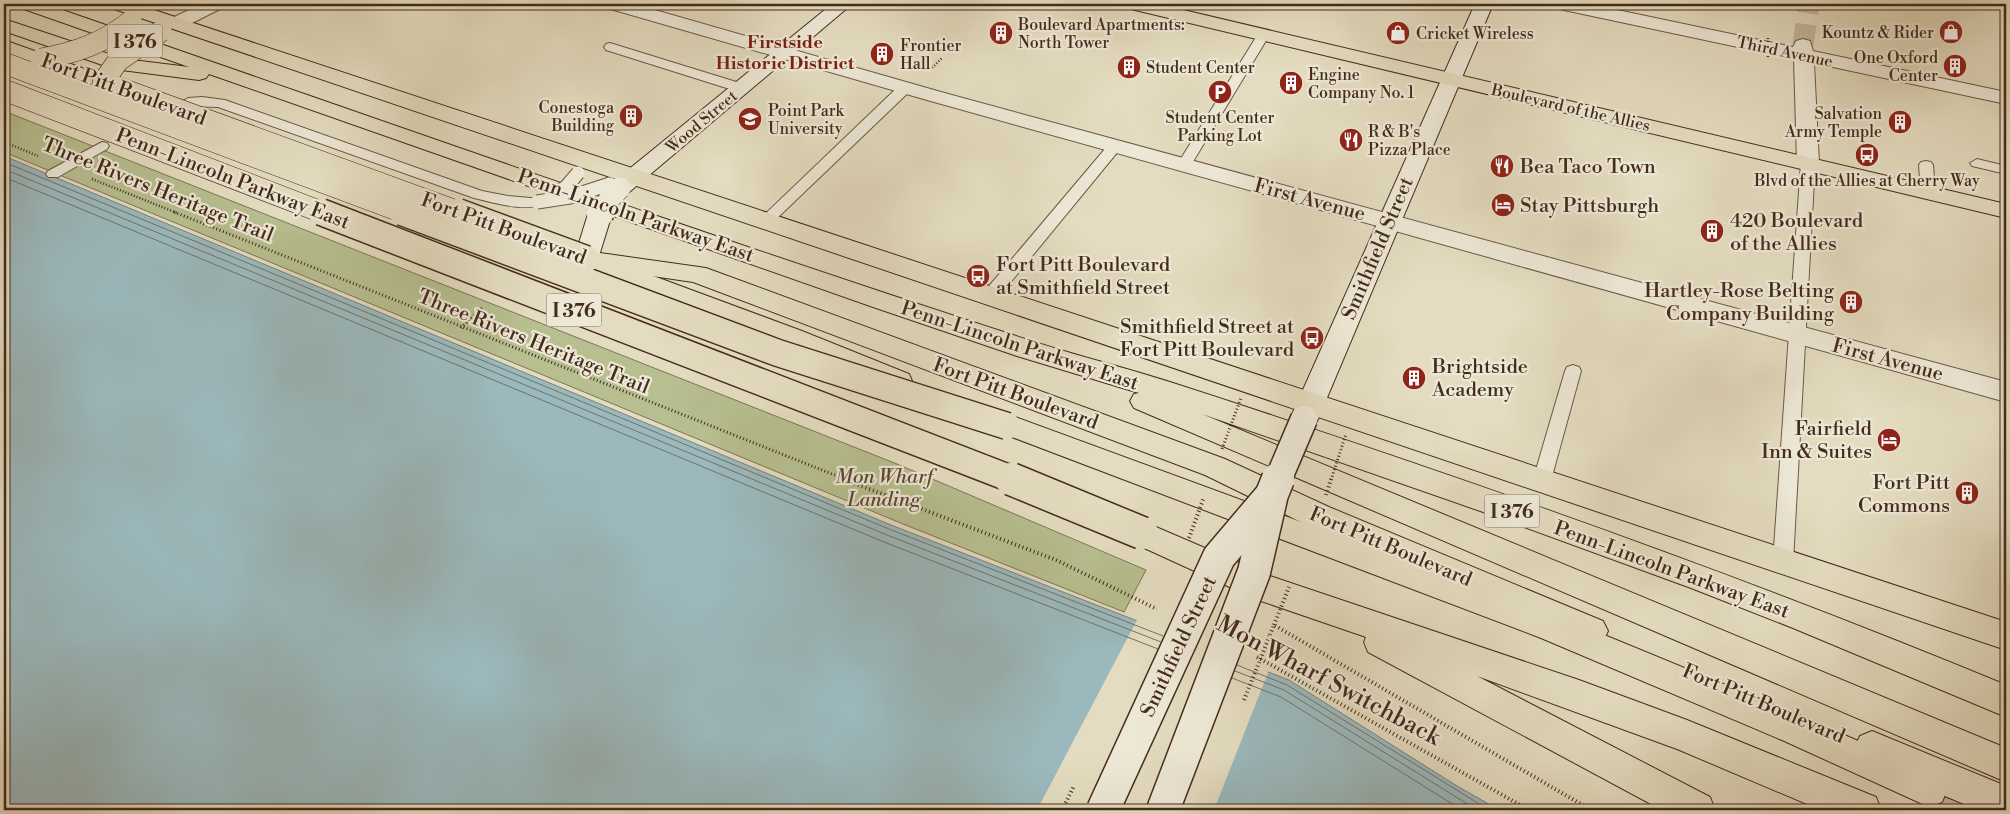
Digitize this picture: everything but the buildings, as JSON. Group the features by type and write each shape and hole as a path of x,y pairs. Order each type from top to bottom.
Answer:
{"main road":[{"name":"Penn-Lincoln Parkway East","path":"28,4 1009,344 1179,395 1676,569 1825,626 2006,701"},
{"path":"118,4 135,16 580,166 621,183 766,221 990,296 1307,411 1542,480 2006,636"},
{"name":"Boulevard of the Allies","path":"1136,4 2006,211"},
{"path":"42,59 69,54 99,44 112,36 135,16"},
{"path":"4,25 121,65 242,78"},
{"path":"103,82 118,61 169,27"},
{"name":"Fort Pitt Boulevard","path":"4,46 586,259 697,274 1215,467 1318,516 1929,781 2006,804"},
{"path":"4,63 778,353 1007,426"},
{"name":"Penn-Lincoln Parkway East","path":"4,90 1002,475 1276,587 1697,810"},
{"path":"586,259 793,337 1007,426 1552,628 1794,729 1929,781"},
{"path":"1009,344 2006,765"},
{"path":"1276,587 1669,729 1863,810"}],"street":[{"path":"169,27 215,4"},
{"name":"First Avenue","path":"614,4 1115,146 2006,392"},
{"name":"Wood Street","path":"586,259 600,214 621,183 843,4"},
{"name":"Smithfield Street","path":"1163,810 1254,572 1272,494 1484,4"},
{"name":"Third Avenue","path":"1564,4 1803,50 2006,98"},
{"path":"1803,50 1808,163"},
{"name":"Smithfield Street","path":"1103,810 1219,557 1272,494"}],"lane":[{"path":"1184,165 1264,34"},
{"path":"610,47 741,88"},
{"path":"766,221 906,87"},
{"path":"188,102 220,103 492,198 537,202 621,183"},
{"path":"59,171 102,146"},
{"path":"990,296 1115,146"},
{"path":"1783,562 1808,163"},
{"path":"1977,163 2006,170"},
{"path":"1926,165 1928,192"},
{"path":"537,202 566,187 580,166"},
{"path":"1542,480 1573,371"}],"path":[{"path":"1768,38 1768,58"},
{"name":"Three Rivers Heritage Trail","path":"4,142 59,171 912,506 1056,560 1159,610"},
{"path":"460,328 486,305"},
{"path":"1222,449 1241,398"},
{"path":"1326,496 1346,434"},
{"path":"1186,544 1204,497"},
{"path":"1270,635 1274,625 1276,587"},
{"name":"Mon Wharf Switchback","path":"1274,625 1591,810"},
{"name":"Mon Wharf Switchback","path":"1249,654 1276,666 1529,810"}],"green space":[{"name":"Mon Wharf Landing","path":"4,111 897,464 1146,570 1124,612 903,524 4,152"}],"water":[{"path":"4,156 891,525 1289,680 1457,786 1499,810 4,810"}],"pier":[{"path":"1138,618 1269,670 1214,810 1037,810"}],"tunnel":[{"path":"1803,45 1809,4"},
{"path":"1929,790 1970,810"}],"place":[{"name":"Kountz & Rider","path":"1951,32"},
{"name":"Boulevard Apartments: North Tower","path":"1001,33"},
{"name":"Cricket Wireless","path":"1398,33"},
{"name":"Frontier Hall","path":"882,54"},
{"name":"One Oxford Center","path":"1955,66"},
{"name":"Student Center","path":"1129,67"},
{"name":"Engine Company No. 1","path":"1291,83"},
{"name":"Student Center Parking Lot","path":"1220,92"},
{"name":"Conestoga Building","path":"631,116"},
{"name":"Point Park University","path":"750,119"},
{"name":"Salvation Army Temple","path":"1900,122"},
{"name":"R & B's Pizza Place","path":"1351,140"},
{"name":"Blvd of the Allies at Cherry Way","path":"1867,155"},
{"name":"Bea Taco Town","path":"1502,166"},
{"name":"Stay Pittsburgh","path":"1503,205"},
{"name":"420 Boulevard of the Allies","path":"1712,231"},
{"name":"Fort Pitt Boulevard at Smithfield Street","path":"978,276"},
{"name":"Hartley-Rose Belting Company Building","path":"1851,302"},
{"name":"Smithfield Street at Fort Pitt Boulevard","path":"1312,338"},
{"name":"Brightside Academy","path":"1414,378"},
{"name":"Fairfield Inn & Suites","path":"1889,440"},
{"name":"Fort Pitt Commons","path":"1967,493"}],"district":[{"name":"Firstside Historic District","path":"785,52"}]}
